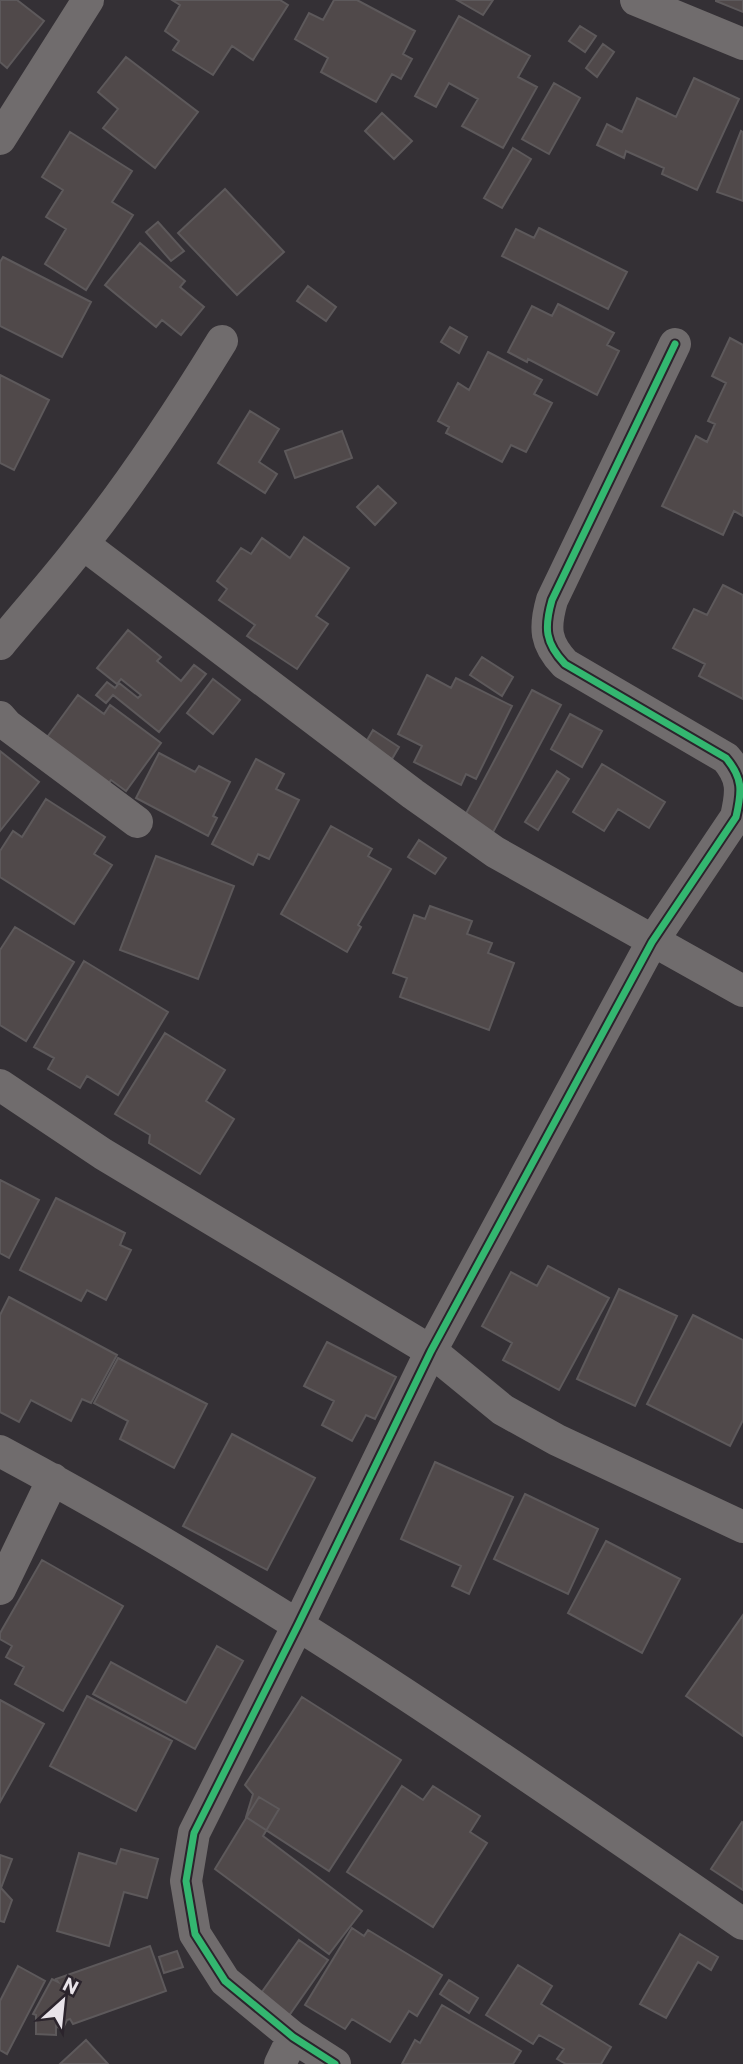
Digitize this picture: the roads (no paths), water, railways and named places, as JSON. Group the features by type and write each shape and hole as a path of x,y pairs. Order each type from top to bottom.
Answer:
{"street":[{"path":"0,139 89,0"},
{"path":"636,0 743,44"},
{"path":"0,644 83,544 188,398 222,341"},
{"path":"335,2064 287,2050 225,1981 195,1934 186,1881 194,1833 431,1351 652,942 736,817 742,793 741,776 735,766 726,758 565,664 554,652 547,636 548,613 552,600 675,344"},
{"path":"83,544 413,794 485,845 652,942 743,991"},
{"path":"0,717 137,822"},
{"path":"0,1085 103,1154 431,1351 503,1410 546,1434 743,1527"},
{"path":"0,1451 53,1479 298,1625 743,1924"},
{"path":"0,1589 53,1479"}]}
